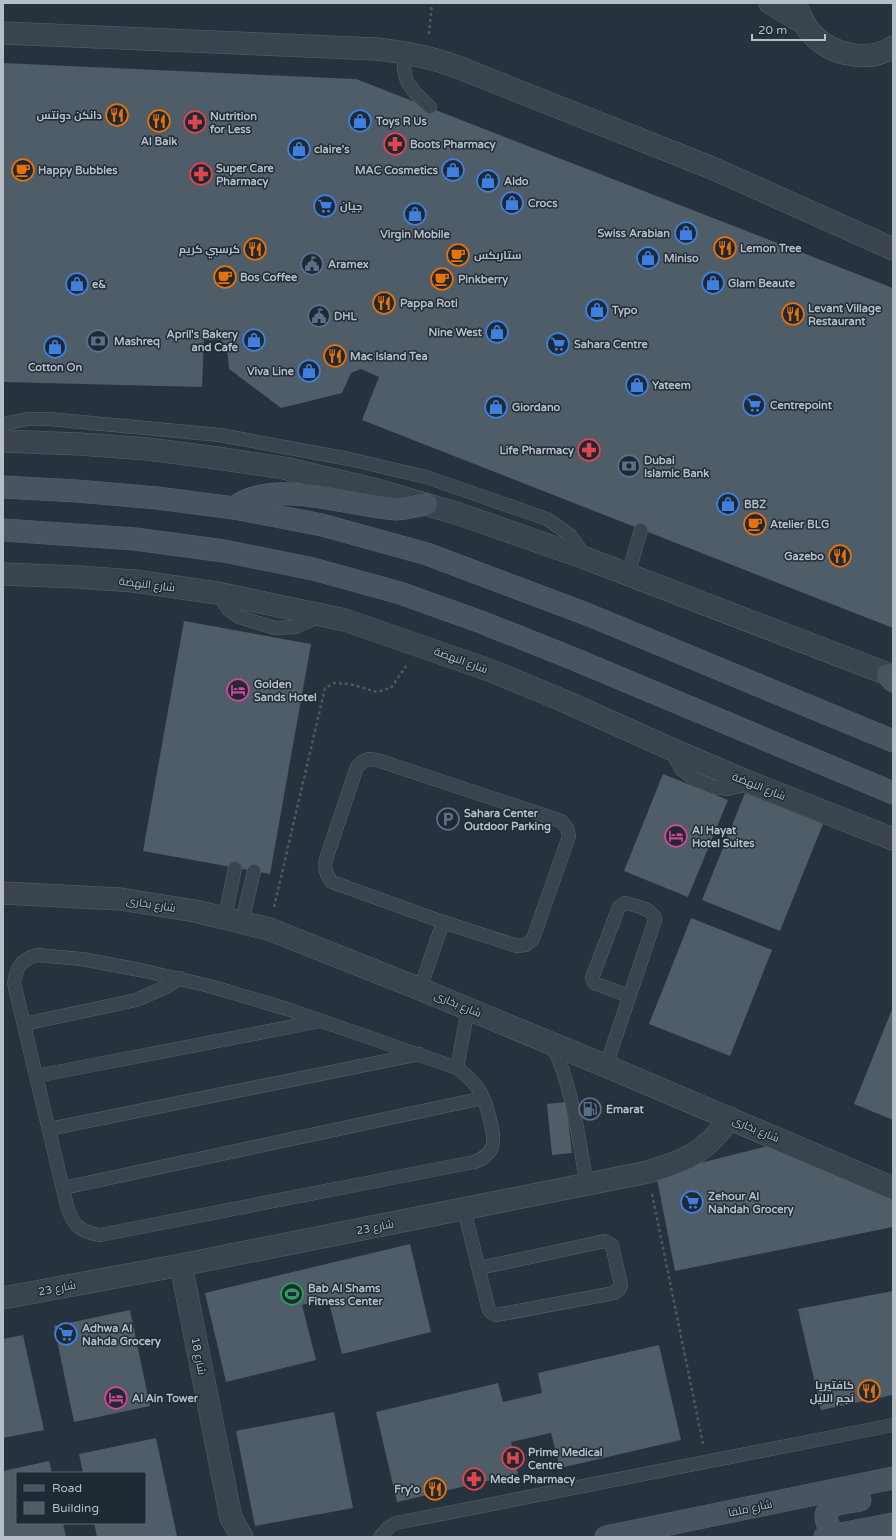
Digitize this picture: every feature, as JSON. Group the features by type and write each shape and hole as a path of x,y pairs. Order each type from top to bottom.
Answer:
{"main road":[{"path":"3,487 136,496 234,508 322,525 427,554 589,615 893,740"},
{"path":"234,508 250,498 273,493 314,497 397,509 426,504"},
{"path":"3,530 135,539 224,551 313,569 400,593 481,622 574,659 893,794"},
{"name":"شارع ملقا","path":"606,1537 893,1478"},
{"path":"893,1494 834,1505 828,1509 826,1515 830,1536 893,1524"}],"street":[{"path":"770,3 804,23"},
{"path":"795,3 804,23 813,35 825,45 839,52 854,55 870,55 893,61"},
{"path":"3,33 376,49 426,56 468,71 712,168 893,249"},
{"path":"870,55 893,47"},
{"path":"3,441 80,444 218,458 284,468 377,490 459,514 585,558 891,677"},
{"name":"شارع النهضة","path":"4,575 78,577 134,581 217,593 322,615 352,623 492,671 751,783 893,839"},
{"name":"شارع بخارى","path":"3,892 120,899 195,911 234,919 269,929 420,989 606,1066 893,1188"},
{"name":"شارع 23","path":"3,1298 181,1265 648,1172 686,1160 705,1147 722,1130 730,1118"},
{"name":"شارع 18","path":"181,1265 229,1527 242,1537"}],"lane":[{"path":"404,52 404,75 408,85 430,108"},
{"path":"3,424 28,419 49,419 220,435 349,459 398,470 460,488 548,519 570,535 585,558"},
{"path":"628,574 641,530"},
{"path":"369,759 377,760 553,818 561,821 567,828 569,836 557,874 533,939 526,945 517,946 443,922 332,882 327,876 324,867 326,859 357,767 362,762 369,759"},
{"path":"234,919 235,868"},
{"path":"234,919 254,871"},
{"path":"606,1066 655,920 655,916 649,911 625,903 619,907 592,978 594,983 599,986 629,996"},
{"path":"420,989 443,922"},
{"path":"37,955 82,960 180,978 322,1020 457,1068 471,1079 483,1098 493,1130 493,1144 486,1156 474,1162 100,1236 88,1234 78,1227 71,1217 63,1188 14,983 20,964 28,958 37,955"},
{"path":"24,1024 136,1000 166,987 180,978"},
{"path":"457,1068 468,1009"},
{"path":"36,1076 322,1020"},
{"path":"552,1044 568,1083 587,1185"},
{"path":"49,1129 421,1054"},
{"path":"63,1188 483,1098"},
{"path":"464,1209 489,1311 496,1315 614,1293 620,1288 621,1284 612,1245 605,1241 479,1268"},
{"path":"380,1537 389,1527 396,1523 893,1425"}],"path":[{"path":"426,56 432,3"},
{"path":"269,929 325,688 334,684 350,684 377,692 391,688 410,660"},
{"path":"648,1172 707,1462"}],"building":[{"name":"Sahara Centre","path":"3,63 356,79 893,288 893,628 362,420 379,377 361,369 351,373 342,393 281,408 229,369 227,348 221,340 204,340 202,387 3,382"},
{"path":"184,621 311,644 270,874 143,851"},
{"name":"Al Hayat Hotel Suites","path":"663,774 728,800 688,897 624,871"},
{"path":"745,793 823,824 780,931 702,900"},
{"path":"691,918 772,950 730,1056 649,1024"},
{"path":"893,1007 893,1120 854,1104"},
{"path":"566,1102 572,1153 552,1155 547,1104"},
{"path":"768,1146 893,1200 893,1227 675,1271 656,1174"},
{"path":"410,1244 431,1332 342,1354 328,1299 302,1305 316,1360 226,1382 205,1293"},
{"path":"893,1291 893,1395 821,1410 798,1309"},
{"path":"130,1310 150,1406 74,1422 54,1326"},
{"path":"23,1335 44,1430 3,1438 3,1339"},
{"path":"659,1345 681,1440 560,1468 551,1433 511,1442 518,1474 397,1502 376,1412 498,1383 503,1402 542,1393 538,1373"},
{"path":"334,1412 353,1508 255,1526 236,1431"},
{"path":"156,1438 177,1536 97,1537 94,1524 146,1524 146,1472 83,1472 79,1454"},
{"path":"49,1461 52,1472 16,1472 16,1524 63,1524 66,1537 3,1537 3,1471"}],"place":[{"name":"دانكن دونتس","path":"117,115"},
{"name":"Al Baik","path":"159,121"},
{"name":"Toys R Us","path":"360,121"},
{"name":"Nutrition for Less","path":"195,122"},
{"name":"Boots Pharmacy","path":"395,144"},
{"name":"claire's","path":"299,149"},
{"name":"Happy Bubbles","path":"23,170"},
{"name":"MAC Cosmetics","path":"453,170"},
{"name":"Super Care Pharmacy","path":"201,174"},
{"name":"Aldo","path":"488,181"},
{"name":"Crocs","path":"512,203"},
{"name":"جيان","path":"325,206"},
{"name":"Virgin Mobile","path":"415,214"},
{"name":"Swiss Arabian","path":"686,233"},
{"name":"Lemon Tree","path":"725,248"},
{"name":"كرسبي كريم","path":"255,249"},
{"name":"ستاربكس","path":"458,255"},
{"name":"Miniso","path":"648,258"},
{"name":"Aramex","path":"312,264"},
{"name":"Bos Coffee","path":"225,277"},
{"name":"Pinkberry","path":"442,279"},
{"name":"Glam Beaute","path":"713,283"},
{"name":"e&","path":"77,284"},
{"name":"Pappa Roti","path":"384,303"},
{"name":"Typo","path":"597,310"},
{"name":"Levant Village Restaurant","path":"793,314"},
{"name":"DHL","path":"319,316"},
{"name":"Nine West","path":"497,332"},
{"name":"April's Bakery and Cafe","path":"254,340"},
{"name":"Mashreq","path":"98,341"},
{"name":"Sahara Centre","path":"558,344"},
{"name":"Cotton On","path":"55,347"},
{"name":"Mac Island Tea","path":"335,356"},
{"name":"Viva Line","path":"309,371"},
{"name":"Yateem","path":"637,385"},
{"name":"Centrepoint","path":"754,405"},
{"name":"Giordano","path":"496,407"},
{"name":"Life Pharmacy","path":"589,450"},
{"name":"Dubai Islamic Bank","path":"629,466"},
{"name":"BBZ","path":"728,504"},
{"name":"Atelier BLG","path":"755,524"},
{"name":"Gazebo","path":"840,556"},
{"name":"Golden Sands Hotel","path":"238,690"},
{"name":"Sahara Center Outdoor Parking","path":"448,819"},
{"name":"Al Hayat Hotel Suites","path":"676,836"},
{"name":"Emarat","path":"590,1109"},
{"name":"Zehour Al Nahdah Grocery","path":"692,1202"},
{"name":"Bab Al Shams Fitness Center","path":"292,1294"},
{"name":"Adhwa Al Nahda Grocery","path":"66,1334"},
{"name":"كافتيريا نجم الليل","path":"869,1391"},
{"name":"Al Ain Tower","path":"116,1398"},
{"name":"Prime Medical Centre","path":"513,1458"},
{"name":"Mede Pharmacy","path":"474,1479"},
{"name":"Fry'o","path":"435,1489"}]}
